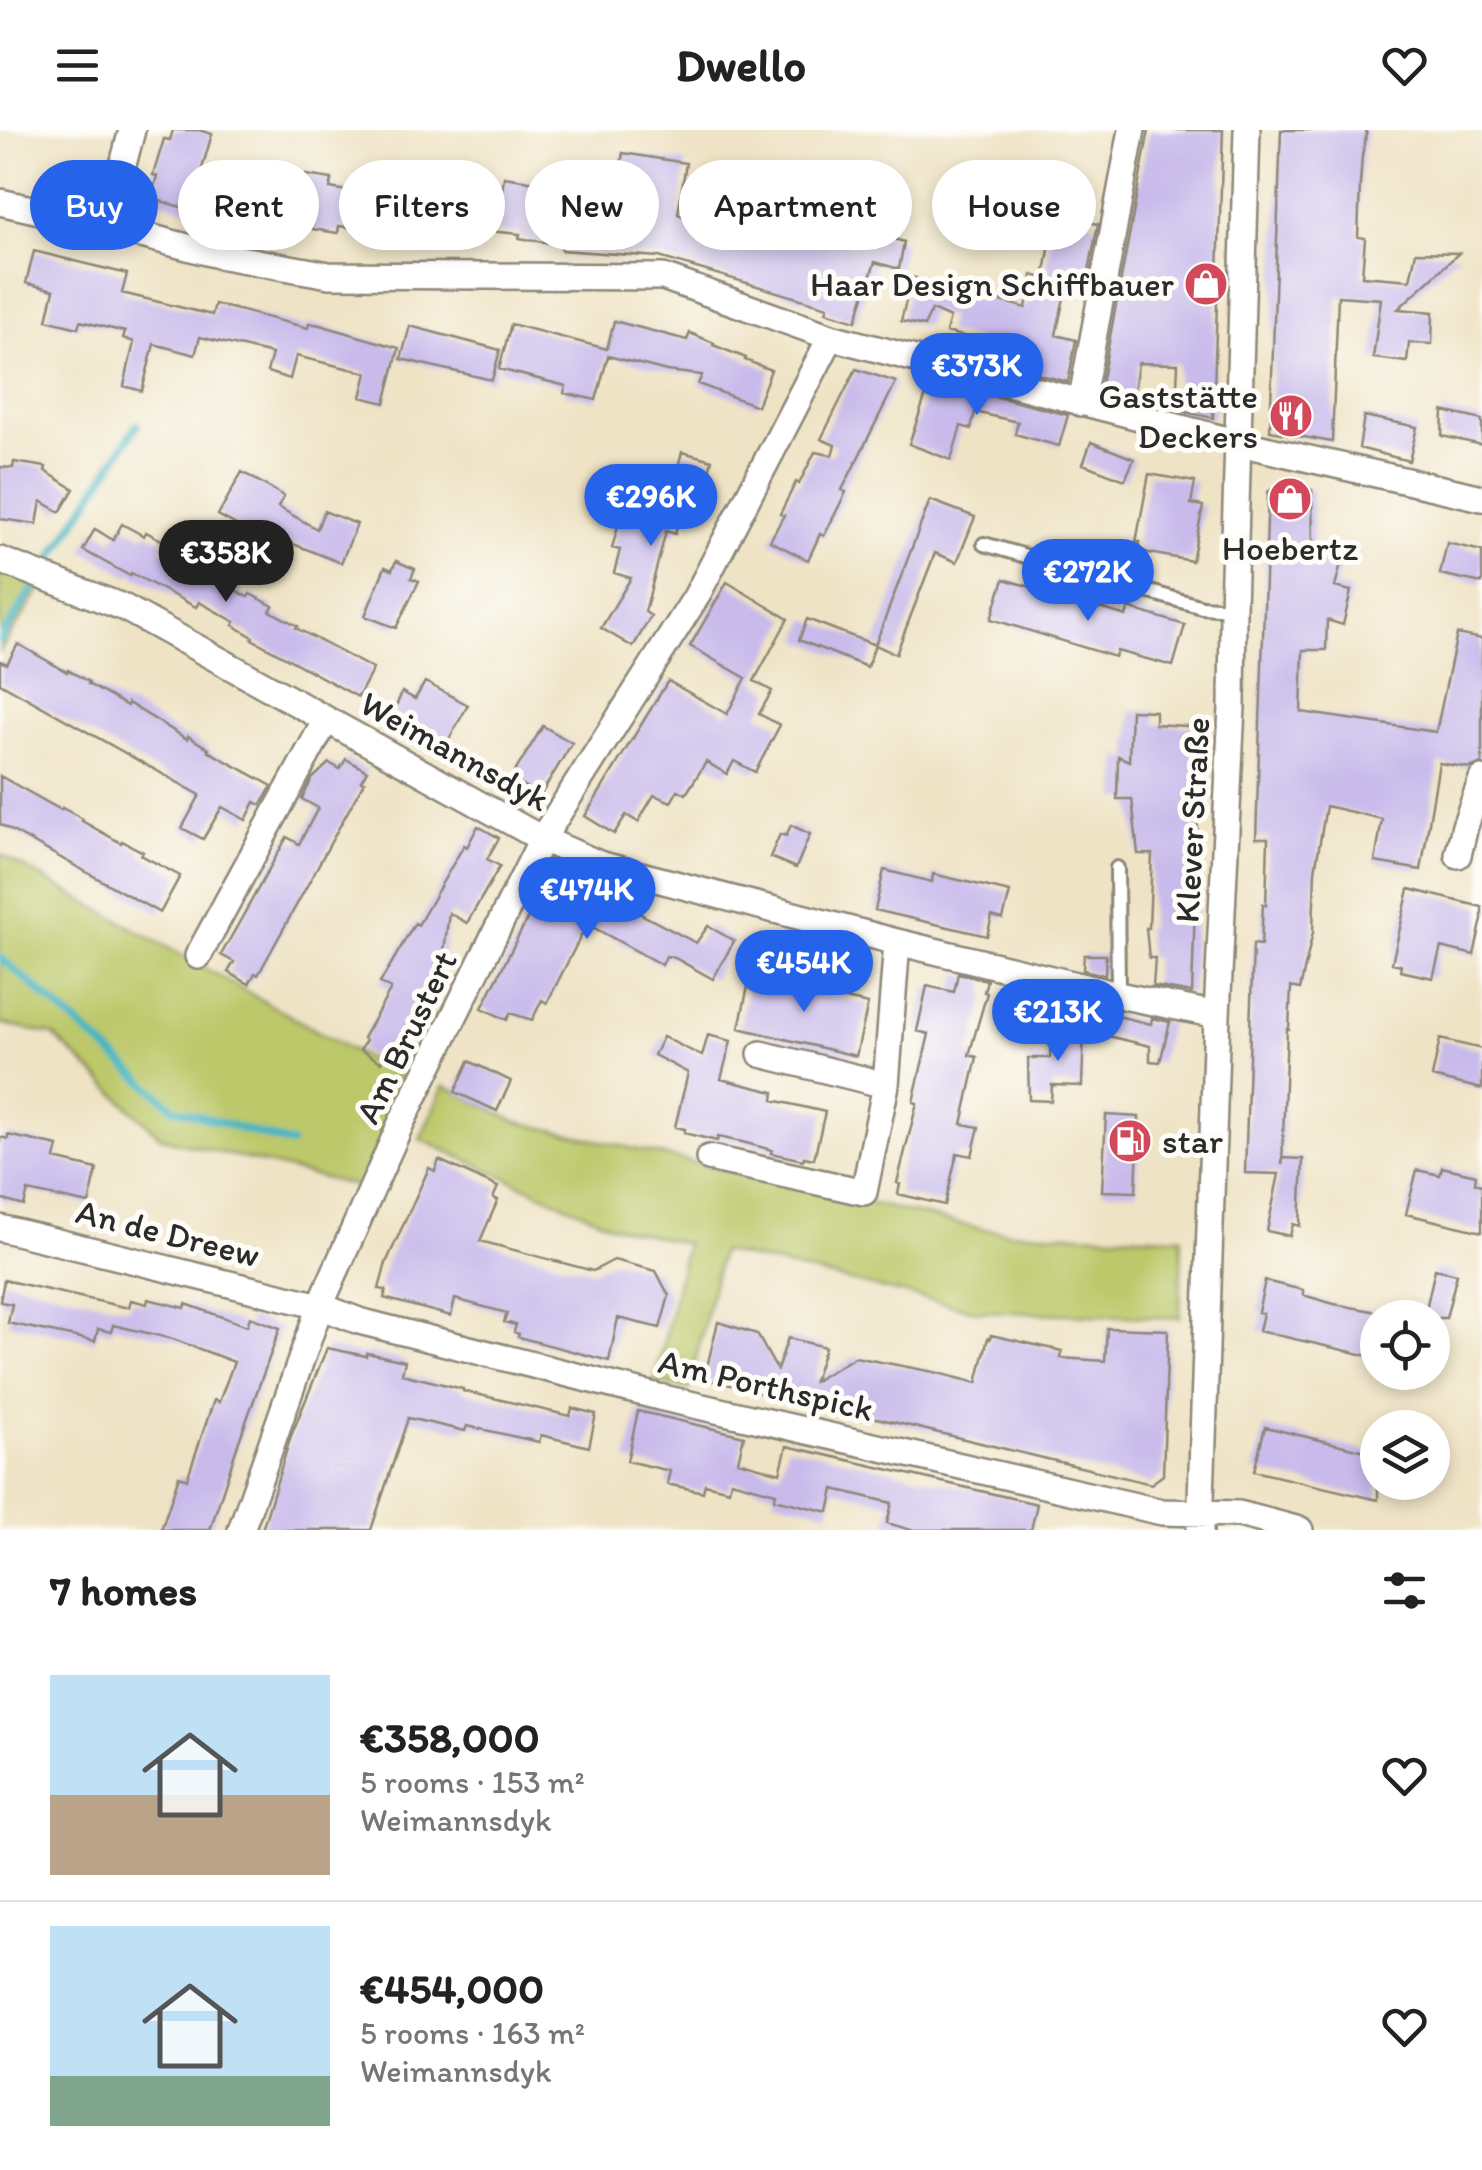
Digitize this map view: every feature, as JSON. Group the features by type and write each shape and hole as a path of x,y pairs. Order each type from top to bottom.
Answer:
{"street":[{"path":"124,160 132,130"},
{"path":"1080,403 1132,130"},
{"name":"Klever Straße","path":"1201,1522 1217,1015 1232,707 1247,130"},
{"path":"0,202 30,209"},
{"path":"158,240 218,256 329,275 664,277 831,337 1240,444 1482,498"},
{"name":"Am Brustert","path":"241,1530 320,1306 402,1122 542,839 696,597 831,337"},
{"name":"Weimannsdyk","path":"0,560 125,608 542,839 599,864 897,942 1217,1015"},
{"name":"Weimannsdyk","path":"198,956 326,720"},
{"path":"1458,855 1482,779"},
{"path":"709,1158 864,1192 886,1085 897,942"},
{"path":"760,1054 886,1085"},
{"name":"An de Dreew","path":"0,1228 320,1306"},
{"name":"Am Porthspick","path":"320,1306 359,1321 659,1397 1201,1522"},
{"path":"1201,1522 1239,1514 1300,1530"}],"lane":[{"path":"984,544 1202,608 1233,609"},
{"path":"1117,868 1118,994"}],"green space":[{"path":"0,570 43,585 0,651"},
{"path":"0,854 407,1081 359,1187 162,1138 53,1035 0,1023"},
{"path":"444,1086 518,1122 982,1229 1182,1237 1180,1318 978,1311 721,1251 689,1389 655,1382 686,1244 613,1226 420,1139"}],"building":[{"path":"173,130 212,134 204,160 178,160 178,206 158,200 158,160 164,139 170,140"},
{"path":"1149,130 1223,130 1213,418 1176,410 1178,364 1138,363 1133,399 1100,390"},
{"path":"1281,130 1367,130 1358,237 1365,238 1362,276 1410,280 1416,252 1459,253 1398,309 1433,312 1432,344 1409,343 1407,362 1373,358 1381,299 1338,296 1332,442 1270,431"},
{"path":"623,153 679,162 679,250 903,250 899,269 875,262 856,321 826,312 828,307 659,257 561,250 659,250 659,160 622,160"},
{"path":"319,177 332,179 330,188 339,189 338,233 319,230"},
{"path":"505,177 525,180 525,239 519,238 520,234 505,233"},
{"path":"1049,250 1093,250 1085,291 1066,288 1056,335 1076,340 1068,382 975,358 979,340 946,332 950,318 932,310 924,326 901,321 912,277 1026,308 1032,275 1044,278"},
{"path":"34,251 127,274 122,293 212,315 215,304 308,328 309,323 320,325 399,348 385,403 361,397 367,373 296,356 290,379 267,372 272,354 200,337 195,355 154,344 142,391 124,386 134,342 123,338 125,332 80,321 78,328 47,320 54,290 26,283"},
{"path":"614,321 687,340 690,333 771,370 757,406 698,384 702,375 667,371 608,356 596,400 564,393 566,386 499,369 511,324 607,349"},
{"path":"410,326 500,350 492,380 401,359"},
{"path":"856,369 896,382 842,490 846,492 808,560 770,541 796,482 799,484 815,452 832,455 835,445 821,439"},
{"path":"931,380 1068,415 1059,446 1015,434 1018,422 975,412 971,429 961,426 951,460 909,444"},
{"path":"1443,411 1482,420 1482,445 1442,436"},
{"path":"1364,416 1417,427 1409,461 1359,448"},
{"path":"1091,442 1134,459 1125,480 1083,464"},
{"path":"682,452 712,460 697,514 681,509 675,534 666,531 645,612 651,616 633,647 601,628 631,578 614,573 620,550 612,548 620,519 652,527 658,502 668,504"},
{"path":"14,462 46,467 45,471 74,489 60,512 41,501 37,524 0,519 0,467 13,468"},
{"path":"242,472 284,496 278,507 317,529 324,511 357,524 341,563 281,539 276,547 218,515"},
{"path":"1149,474 1195,482 1191,504 1203,506 1192,561 1139,551 1140,542 1136,542"},
{"path":"1280,483 1312,490 1313,544 1344,551 1335,587 1351,591 1343,625 1327,620 1326,650 1303,650 1301,712 1436,732 1457,634 1482,639 1482,763 1470,768 1439,763 1421,870 1375,862 1382,819 1326,806 1315,871 1313,932 1300,989 1291,987 1287,1029 1282,1165 1283,1158 1303,1159 1300,1226 1293,1224 1290,1236 1267,1231 1279,1174 1245,1173 1253,944 1261,945 1263,904 1266,905 1268,838 1256,838 1268,492"},
{"path":"930,500 975,517 957,562 935,553 896,654 875,645"},
{"path":"122,524 165,542 161,549 248,597 250,594 273,606 270,611 296,628 373,669 358,697 252,639 233,625 235,622 199,602 196,607 83,550 95,529 113,540"},
{"path":"1447,543 1482,551 1482,583 1440,574"},
{"path":"396,561 415,569 411,578 419,581 396,628 365,616 385,567 392,570"},
{"path":"1004,579 1126,616 1129,608 1185,625 1173,666 1117,651 1115,657 991,619"},
{"path":"727,582 788,619 754,681 772,691 759,714 780,725 755,772 734,761 727,774 706,762 686,794 678,790 671,802 654,795 638,822 626,815 614,834 585,816 668,681 727,714 746,678 690,646"},
{"path":"807,619 875,645 867,667 799,640"},
{"path":"18,644 272,786 261,805 255,802 246,820 222,807 203,839 182,828 200,795 0,683 0,661 7,664"},
{"path":"425,682 468,705 445,746 390,721 402,692 415,699"},
{"path":"1131,710 1155,711 1155,724 1201,727 1192,993 1153,986 1155,958 1149,958 1146,928 1152,854 1138,854 1132,799 1117,799 1118,756 1129,761"},
{"path":"543,726 572,743 540,796 511,778"},
{"path":"346,759 367,771 361,781 364,782 258,975 255,973 249,984 228,972 234,962 221,955 287,837 299,844 318,808 302,799 312,779 329,763 340,769"},
{"path":"0,776 143,852 141,855 180,876 160,913 0,824"},
{"path":"791,825 810,834 796,868 770,857 780,834 786,836"},
{"path":"478,826 499,838 487,859 500,866 467,923 449,913 443,958 449,961 399,1059 387,1052 381,1062 360,1050 391,989 380,983"},
{"path":"554,866 618,898 621,887 642,892 637,912 696,943 708,926 734,941 713,979 673,957 666,956 662,965 587,924 547,1003 542,1000 532,1020 510,1013 507,1020 482,1008"},
{"path":"884,870 932,882 933,874 1010,892 1003,919 992,916 987,936 875,910"},
{"path":"1409,889 1482,907 1474,955 1441,947 1433,978 1400,971 1401,965 1392,963"},
{"path":"1084,955 1106,955 1105,975 1083,970"},
{"path":"958,973 987,980 987,993 969,1055 977,1057 962,1124 979,1127 972,1156 957,1153 945,1205 898,1194 897,1183 929,1034 917,1031 927,986 954,992"},
{"path":"750,977 795,988 797,980 825,986 823,994 868,1004 856,1056 739,1028"},
{"path":"1092,1010 1151,1024 1152,1018 1170,1022 1160,1062 1150,1061 1150,1046 1087,1031"},
{"path":"1052,1026 1084,1027 1082,1086 1052,1085 1051,1101 1029,1100 1028,1058 1050,1058"},
{"path":"708,1035 731,1041 721,1079 774,1092 773,1100 825,1112 814,1159 771,1153 772,1150 718,1137 717,1141 675,1127 688,1073 654,1055 663,1037 702,1056"},
{"path":"1440,1039 1482,1049 1482,1089 1432,1077"},
{"path":"469,1061 511,1081 497,1111 455,1092"},
{"path":"1106,1115 1139,1117 1136,1192 1102,1191"},
{"path":"8,1135 58,1146 55,1159 97,1169 89,1204 28,1191 24,1206 0,1199 0,1137 8,1139"},
{"path":"439,1160 498,1187 493,1198 498,1200 480,1241 593,1271 614,1260 656,1271 669,1296 660,1328 618,1318 609,1361 518,1337 514,1332 516,1325 504,1322 507,1313 455,1299 451,1316 384,1298 386,1290 379,1289 386,1263 429,1168 435,1171"},
{"path":"1442,1167 1476,1175 1475,1183 1482,1185 1482,1232 1406,1214 1417,1170 1440,1175"},
{"path":"1435,1269 1457,1274 1450,1302 1428,1300"},
{"path":"4,1280 124,1307 129,1307 131,1300 147,1304 148,1299 185,1308 186,1304 247,1326 250,1317 280,1328 210,1530 161,1530 179,1476 187,1479 214,1400 219,1402 234,1362 173,1339 113,1325 111,1332 98,1329 95,1341 8,1323 12,1304 0,1302"},
{"path":"1265,1281 1360,1309 1360,1354 1259,1331 1263,1313 1258,1312"},
{"path":"718,1322 757,1334 777,1370 788,1338 825,1347 814,1381 855,1357 977,1383 991,1335 1062,1351 1061,1358 1105,1361 1107,1328 1168,1330 1163,1475 1151,1484 704,1379"},
{"path":"327,1348 405,1361 402,1374 463,1391 570,1416 572,1408 596,1414 589,1447 541,1435 539,1442 408,1418 371,1530 262,1530 291,1436"},
{"path":"638,1411 744,1436 738,1461 780,1473 787,1446 1037,1504 1031,1530 911,1530 887,1523 892,1503 834,1489 829,1512 774,1499 776,1493 731,1481 729,1490 705,1484 703,1492 667,1484 670,1471 627,1461"},
{"path":"1265,1427 1360,1450 1360,1496 1254,1471"}],"waterway":[{"path":"51,560 137,425"},
{"path":"0,640 34,587"},
{"path":"0,957 174,1108 291,1144"}],"place":[{"name":"Haar Design Schiffbauer","path":"1206,284"},
{"name":"Gaststätte Deckers","path":"1291,416"},
{"name":"Hoebertz","path":"1290,499"},
{"name":"star","path":"1130,1141"}]}
